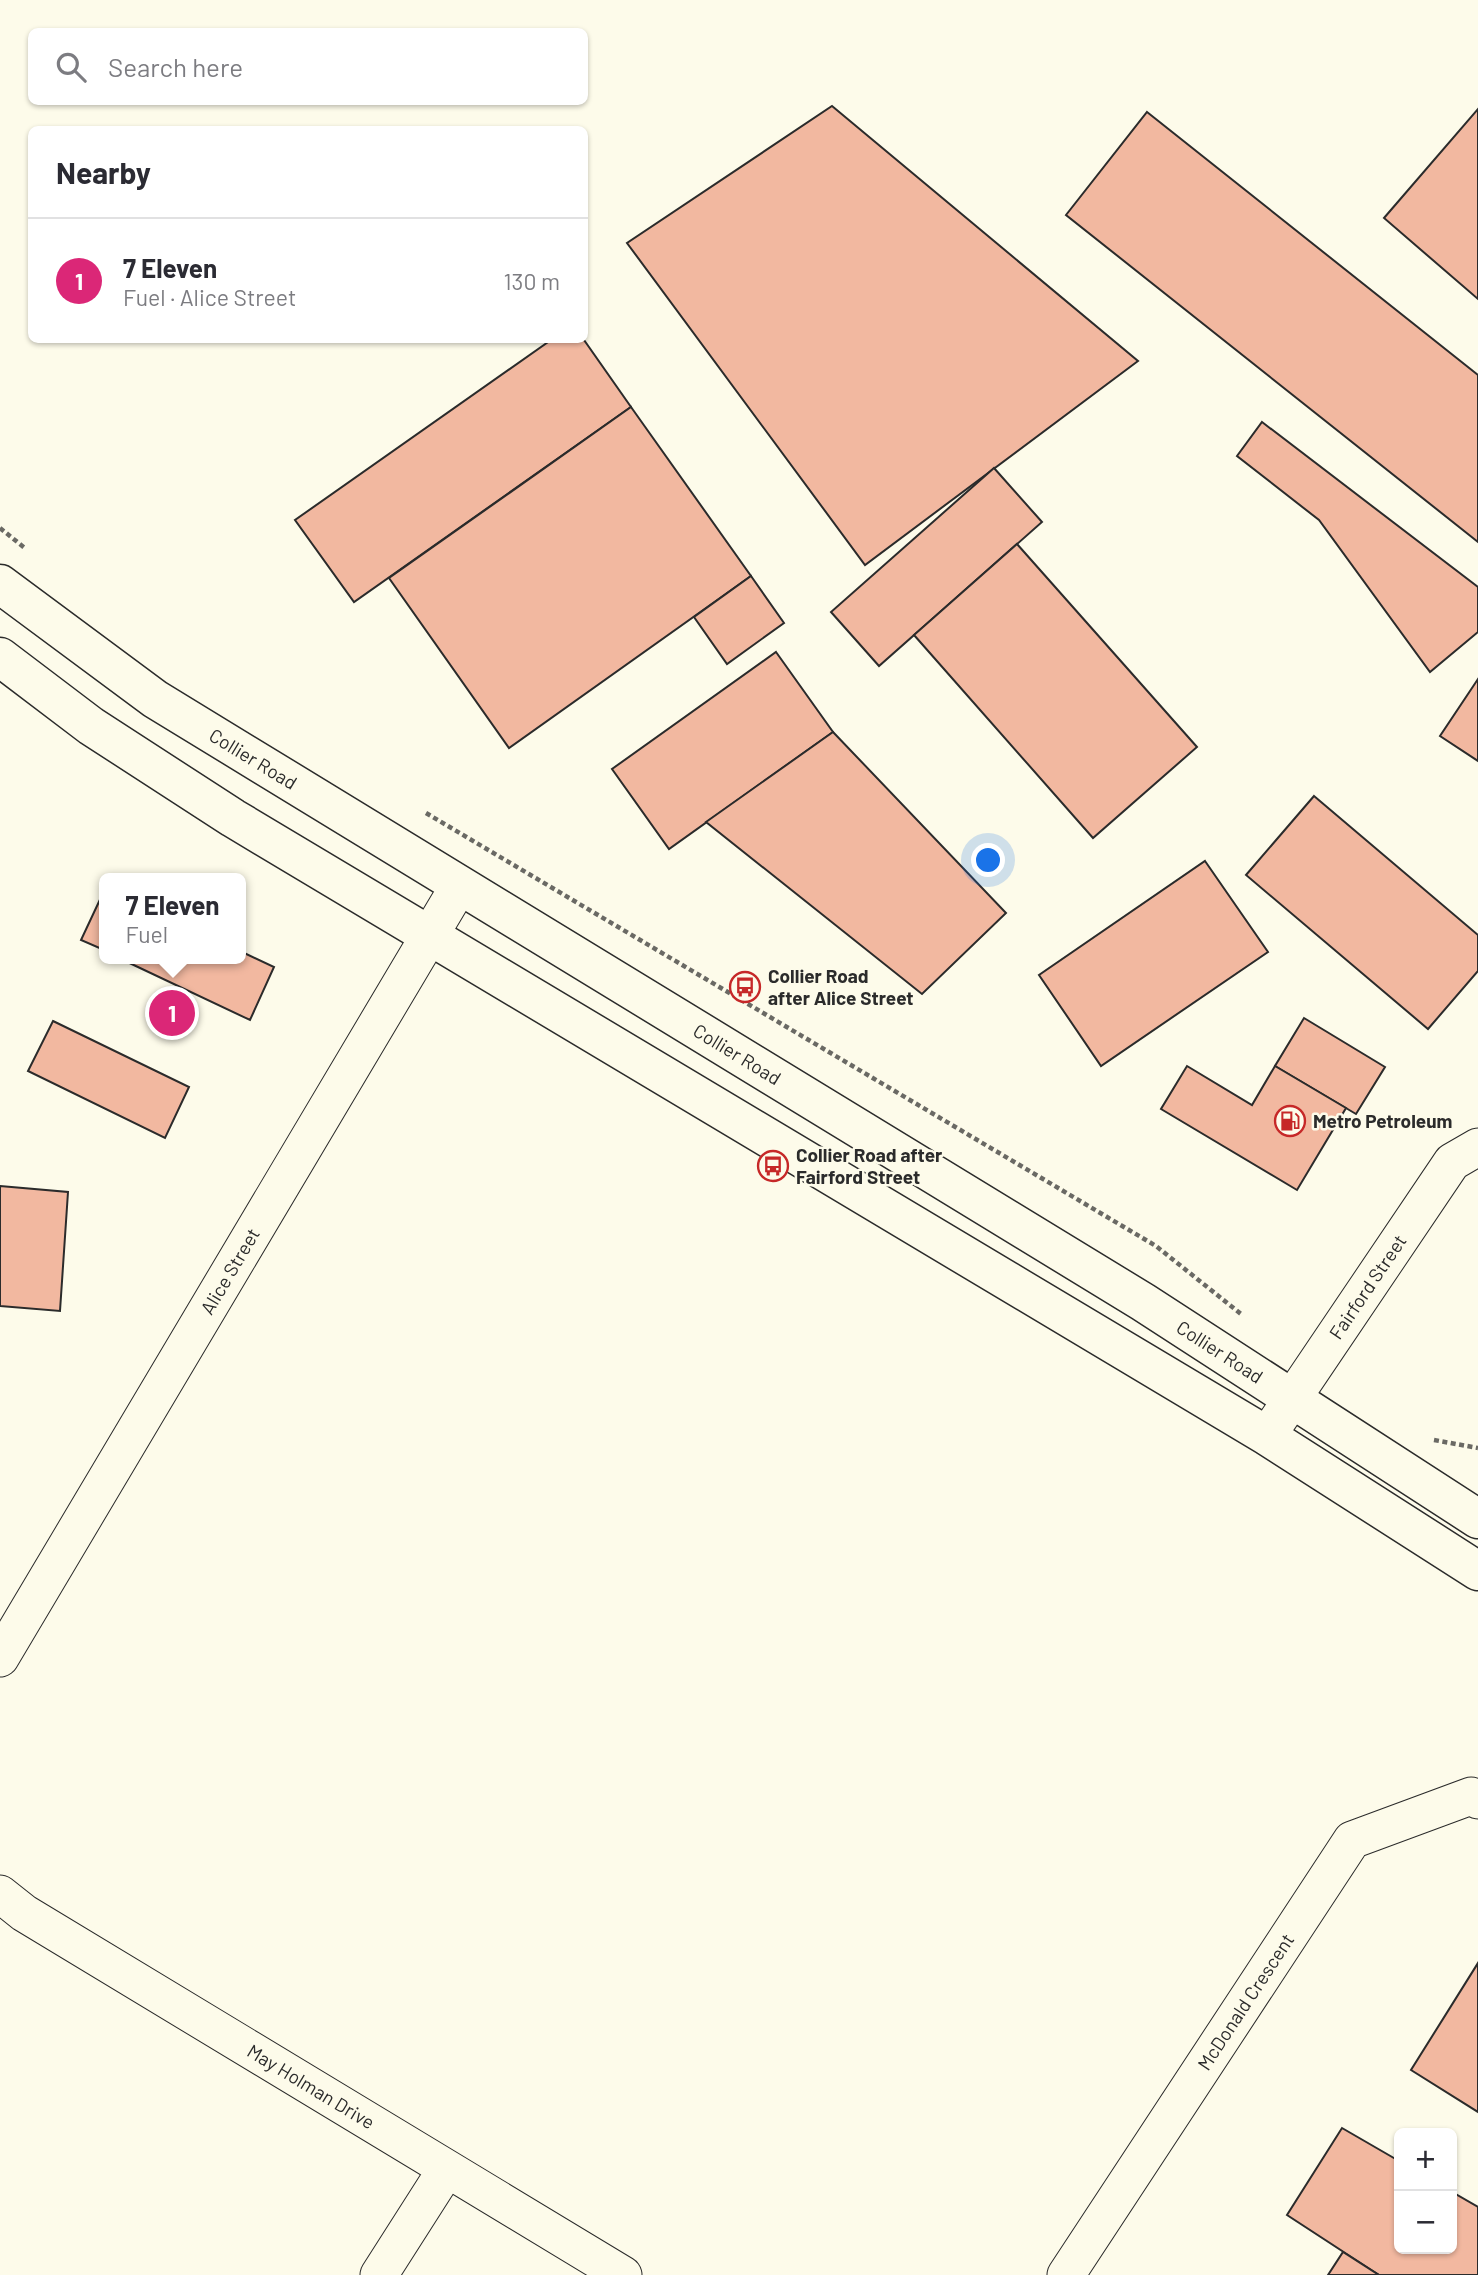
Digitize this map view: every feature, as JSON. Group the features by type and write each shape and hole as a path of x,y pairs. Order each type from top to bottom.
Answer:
{"main road":[{"name":"Collier Road","path":"0,584 155,699 1143,1302 1478,1519"},
{"path":"0,657 91,726 233,818 1267,1436 1478,1571"}],"street":[{"name":"Alice Street","path":"0,1658 459,886"},
{"name":"Fairford Street","path":"1267,1436 1452,1162 1478,1147"},
{"name":"McDonald Crescent","path":"1066,2275 1353,1840 1471,1796 1478,1800"},
{"name":"May Holman Drive","path":"0,1894 24,1913 623,2275"},
{"path":"379,2275 446,2170"}],"path":[{"path":"0,528 29,552"},
{"path":"418,809 1156,1245 1245,1317"}],"building":[{"path":"832,106 1138,361 865,565 627,243"},
{"path":"1478,109 1478,299 1384,218"},
{"path":"1147,112 1478,375 1478,542 1066,215"},
{"path":"547,343 586,343 631,407 354,602 295,520"},
{"path":"631,407 751,576 509,748 389,578"},
{"path":"1262,422 1478,587 1478,632 1430,672 1319,520 1237,456"},
{"path":"994,468 1042,522 879,666 831,612"},
{"path":"1017,544 1197,747 1093,838 914,635"},
{"path":"751,576 784,623 727,664 694,617"},
{"path":"776,652 833,732 669,849 612,769"},
{"path":"1478,679 1478,761 1440,736"},
{"path":"833,732 1006,913 922,994 706,822"},
{"path":"1314,796 1478,935 1478,971 1428,1029 1246,875"},
{"path":"1205,861 1268,952 1101,1066 1039,975"},
{"path":"99,902 99,948 81,940"},
{"path":"246,954 274,967 250,1020 132,964 246,964"},
{"path":"1304,1018 1385,1067 1356,1114 1275,1066"},
{"path":"53,1021 189,1087 165,1138 28,1071"},
{"path":"1187,1066 1252,1105 1275,1066 1346,1108 1297,1190 1161,1109"},
{"path":"0,1186 68,1192 60,1311 0,1306"},
{"path":"1478,1963 1478,2112 1411,2070"},
{"path":"1342,2128 1394,2158 1394,2254 1457,2254 1457,2195 1478,2207 1478,2275 1379,2275 1287,2215"},
{"path":"1343,2252 1379,2275 1328,2275"}],"place":[{"name":"Collier Road after Alice Street","path":"745,987"},
{"name":"7 Eleven","path":"172,1013"},
{"name":"Metro Petroleum","path":"1290,1121"},
{"name":"Collier Road after Fairford Street","path":"773,1166"}]}
